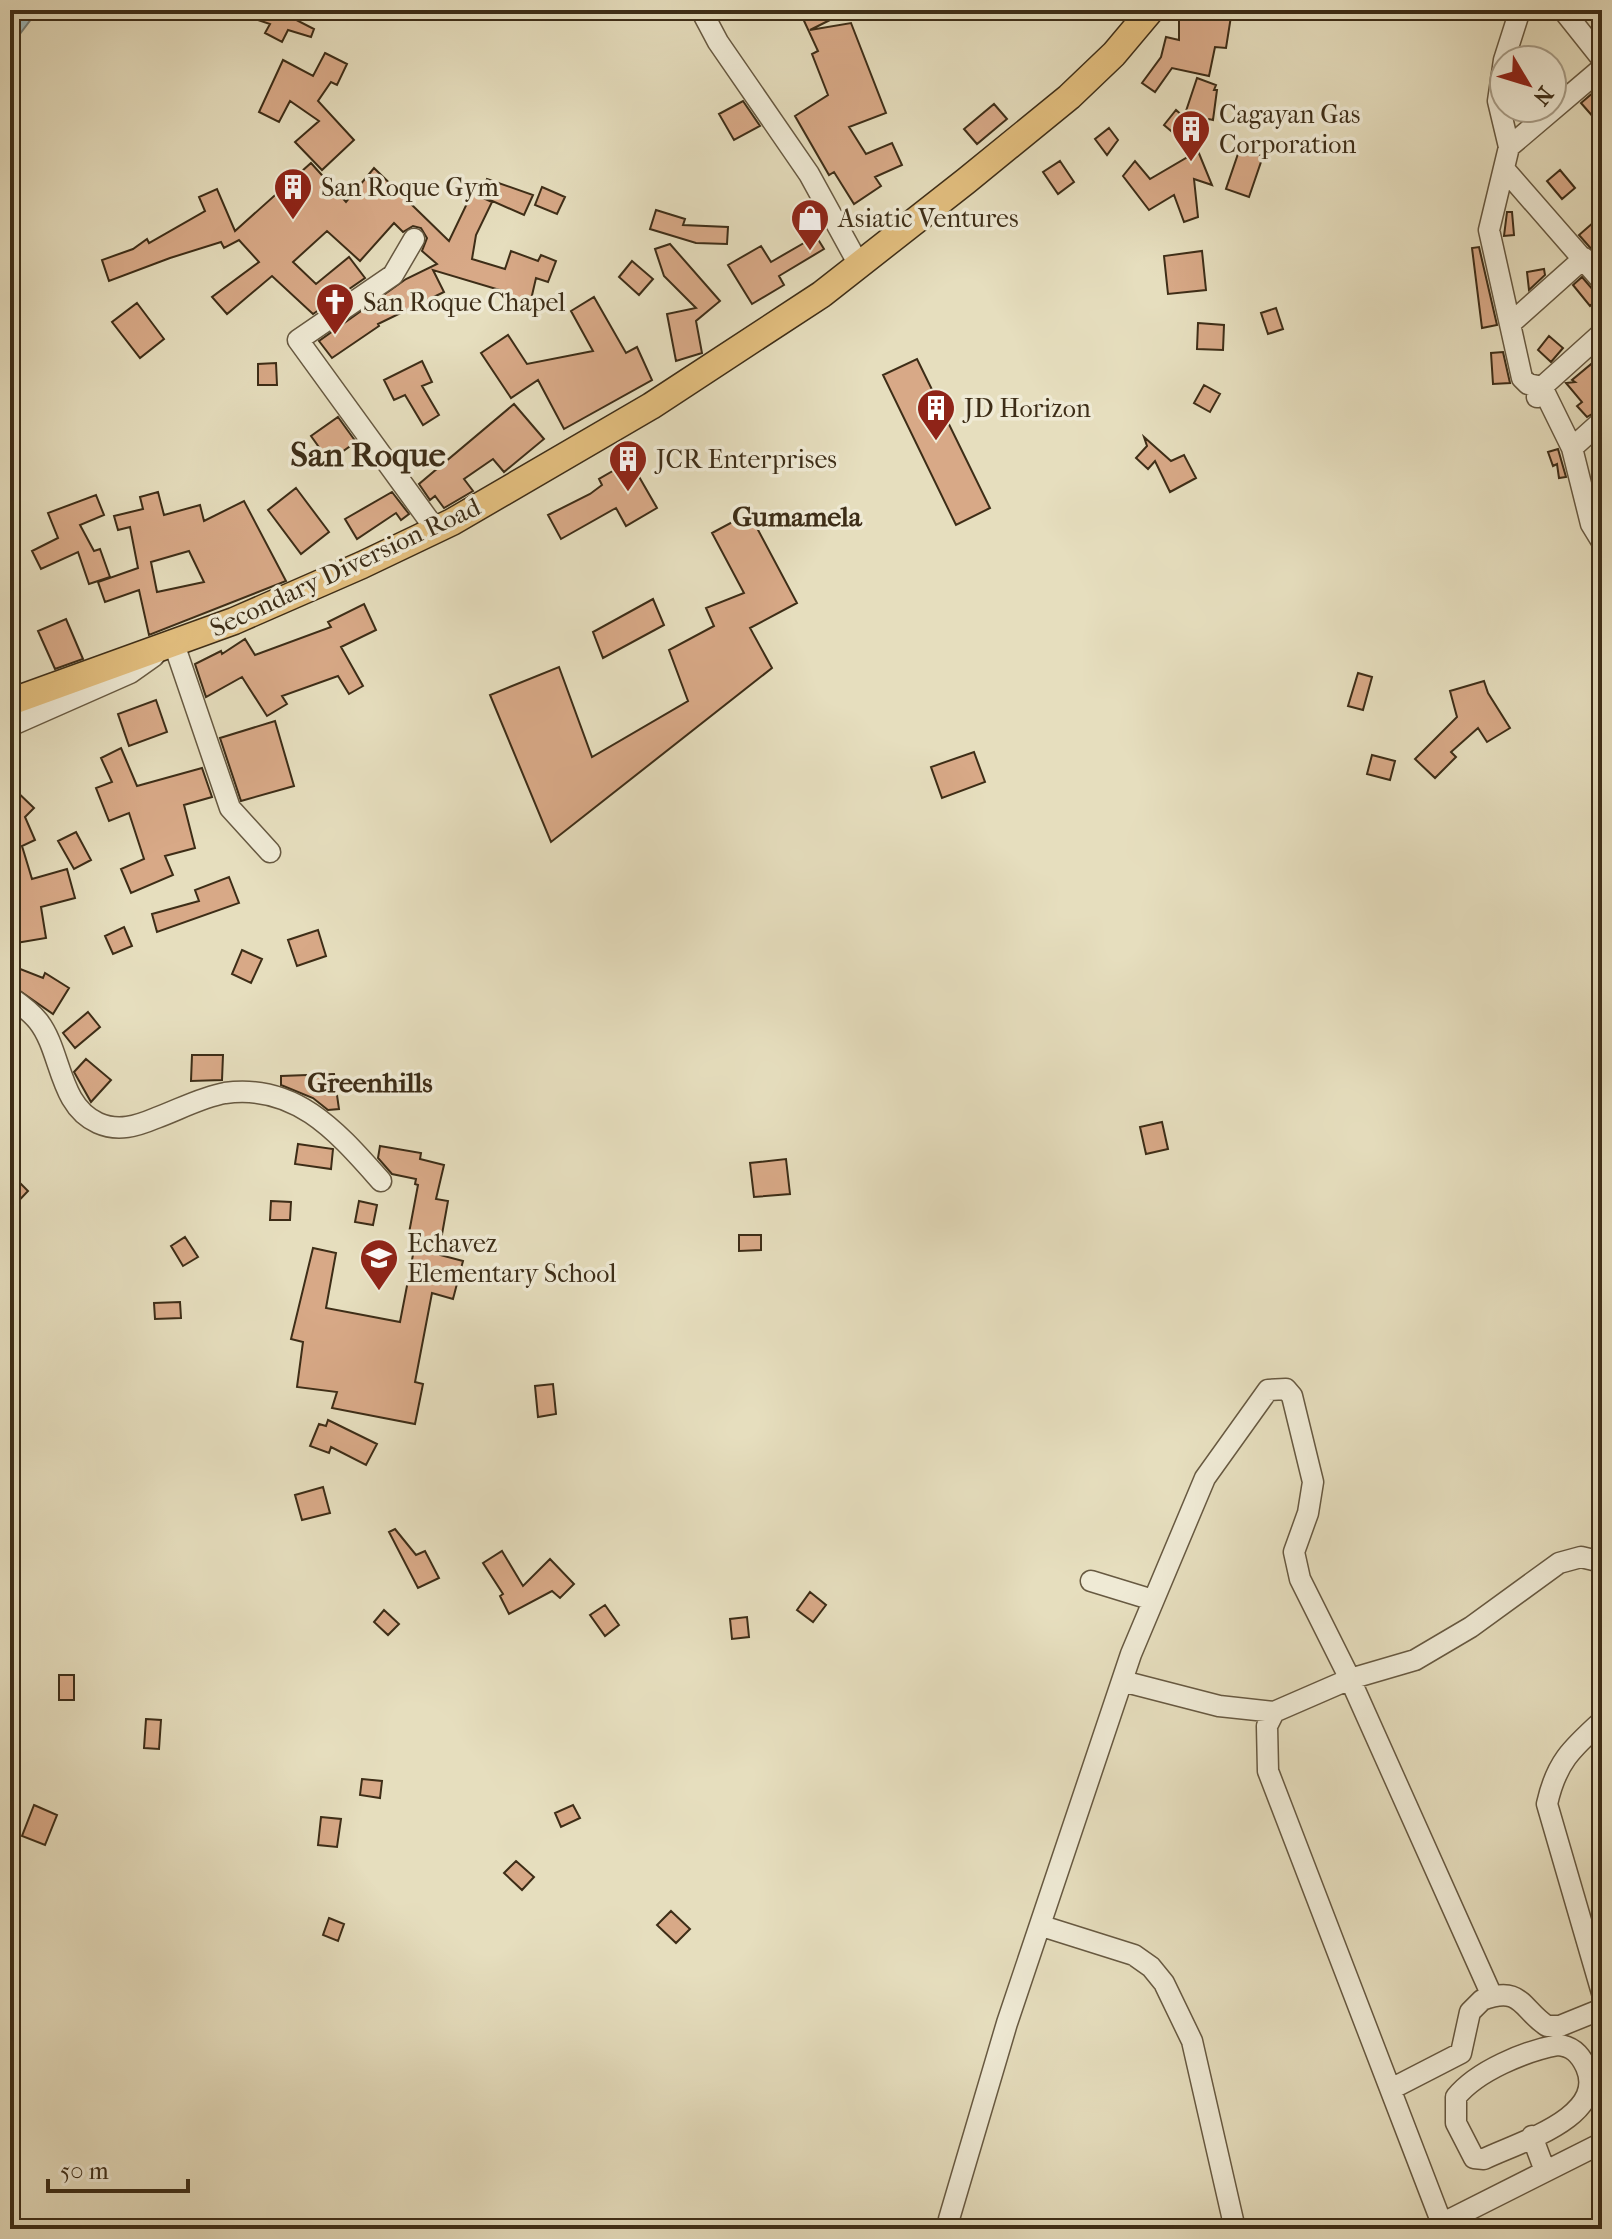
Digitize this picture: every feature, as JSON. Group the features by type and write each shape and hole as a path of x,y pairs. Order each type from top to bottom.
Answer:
{"main road":[{"name":"Secondary Diversion Road","path":"10,702 168,646 291,596 436,530 651,406 797,311 859,265 1069,97 1114,54 1151,10"}],"street":[{"path":"701,10 718,42 809,174 859,265"},
{"path":"1509,44 1520,10"},
{"path":"1563,10 1602,59"},
{"path":"1509,147 1602,68"},
{"path":"1504,124 1509,147 1506,171 1493,205 1489,230 1522,378 1539,394 1572,448 1598,527"},
{"path":"1506,171 1602,281"},
{"path":"414,239 393,275 298,340 436,530"},
{"path":"1510,324 1584,258"},
{"path":"1539,394 1602,333"},
{"path":"1572,448 1602,421"},
{"path":"10,726 130,673 168,646 230,808 270,852"},
{"path":"10,997 38,1021 50,1042 65,1086 89,1118 99,1124 135,1126 225,1093 260,1094 326,1122 381,1181"},
{"path":"950,2229 949,2219 1007,2023 1122,1681 1205,1478 1268,1390 1286,1389 1298,1408 1313,1482 1308,1513 1297,1540 1295,1565 1350,1679 1492,1996"},
{"path":"1122,1681 1219,1706 1274,1712 1350,1679 1415,1660 1471,1627 1559,1563 1581,1557 1602,1562"},
{"path":"1091,1581 1153,1600"},
{"path":"1274,1712 1267,1726 1268,1771 1444,2226 1602,2143"},
{"path":"1602,1721 1568,1751 1553,1778 1547,1804 1602,1993"},
{"path":"1042,1926 1134,1955 1151,1967 1164,1983 1192,2041 1235,2229"},
{"path":"1393,2088 1461,2053 1470,2012 1482,2000 1492,1996 1520,1999 1547,2026 1560,2026 1602,2009"},
{"path":"1566,2046 1578,2054 1589,2076 1588,2099 1573,2116 1532,2136 1484,2159 1474,2158 1456,2123 1456,2097 1478,2077 1539,2050 1566,2046"},
{"path":"1532,2136 1545,2171"}],"water":[{"path":"10,10 38,10 10,47"}],"building":[{"path":"238,10 277,10 314,29 311,37 288,30 282,42 265,33 270,24 237,13"},
{"path":"799,10 850,10 810,30 851,23 886,113 849,127 866,154 892,143 902,165 875,177 881,186 854,204 834,172 829,175 795,116 828,95 812,54 818,51"},
{"path":"1179,10 1232,10 1226,48 1215,47 1209,76 1172,68 1155,92 1142,83 1161,57 1166,37 1179,40"},
{"path":"325,53 347,64 337,85 331,82 318,101 354,140 322,170 295,142 319,121 290,101 279,122 259,112 283,60 313,76"},
{"path":"1197,78 1216,85 1213,120 1209,119 1188,145 1164,125 1176,110 1184,117"},
{"path":"1602,85 1602,127 1581,103"},
{"path":"743,101 760,126 734,140 719,114"},
{"path":"994,104 1007,119 977,144 964,129"},
{"path":"1109,128 1118,140 1107,155 1095,139"},
{"path":"1240,148 1263,156 1249,197 1226,189"},
{"name":"Cagayan Gas Corporation","path":"1198,151 1212,185 1194,179 1198,217 1184,222 1174,195 1149,210 1123,176 1135,161 1150,179"},
{"path":"1060,161 1074,182 1058,194 1043,172"},
{"path":"311,163 346,202 374,168 449,241 472,193 492,202 476,235 472,259 505,269 511,251 538,261 541,255 556,261 548,282 536,278 530,304 502,297 503,291 433,270 444,292 378,324 332,358 319,341 406,279 437,264 422,251 427,238 421,228 413,226 403,232 394,223 360,261 327,231 293,262 316,284 349,257 365,278 313,314 272,276 227,314 212,297 259,262 239,240 224,248 221,242 170,258 109,281 102,260 133,249 147,239 149,243 205,211 199,197 217,189 235,231"},
{"path":"1560,170 1575,188 1562,199 1547,181"},
{"path":"487,179 533,195 524,215 481,196"},
{"path":"542,187 565,197 557,214 535,205"},
{"path":"656,210 685,219 683,225 728,227 727,244 696,243 650,229"},
{"path":"1507,212 1512,212 1514,235 1504,236"},
{"path":"1602,215 1602,261 1579,235"},
{"path":"816,236 824,249 779,276 784,285 752,304 728,265 761,246 771,262"},
{"path":"670,244 720,301 696,321 702,353 676,361 667,314 696,308 664,276 655,249"},
{"path":"1479,247 1497,325 1482,328 1472,248"},
{"path":"1202,251 1206,290 1168,294 1164,256"},
{"path":"632,261 653,279 639,295 619,277"},
{"path":"1544,269 1545,275 1529,290 1527,272"},
{"path":"1582,277 1593,290 1602,294 1590,306 1573,285"},
{"path":"594,297 626,353 637,347 652,380 564,429 538,380 511,398 481,353 508,335 527,364 593,351 571,311"},
{"path":"137,303 164,339 140,358 112,322"},
{"path":"1276,308 1283,329 1268,334 1261,313"},
{"path":"1198,323 1224,325 1223,350 1197,349"},
{"path":"1549,336 1563,348 1551,362 1538,350"},
{"path":"1503,352 1510,383 1493,384 1491,353"},
{"path":"1602,355 1602,408 1587,417 1577,406 1582,402 1566,383 1575,382 1572,380"},
{"name":"JD Horizon","path":"917,359 990,508 956,525 883,375"},
{"path":"422,361 432,382 422,386 439,415 423,425 405,395 394,400 384,380"},
{"path":"276,363 277,385 258,385 258,364"},
{"path":"1204,385 1220,394 1210,412 1194,403"},
{"path":"514,404 544,439 504,472 493,459 464,479 473,491 444,508 435,496 430,500 419,484"},
{"path":"338,417 356,442 329,461 311,436"},
{"path":"1144,437 1171,461 1184,455 1196,478 1170,492 1155,461 1148,469 1136,458 1147,446"},
{"path":"1558,449 1566,477 1559,478 1557,464 1553,466 1548,452"},
{"path":"630,461 657,508 626,526 616,508 561,539 548,515 590,494 602,485 599,479"},
{"path":"296,488 329,532 301,554 268,510"},
{"path":"158,492 164,515 200,505 204,521 244,501 286,581 149,635 139,590 105,602 98,582 138,568 130,527 118,530 114,516 143,509 140,497","holes":["189,551 204,582 157,592 151,562"]},
{"path":"392,492 409,514 401,520 396,513 357,539 345,519"},
{"path":"96,495 104,515 80,525 94,551 100,549 110,577 89,584 78,552 41,569 32,551 58,538 48,513"},
{"path":"749,513 797,603 750,628 772,668 551,842 490,695 559,667 592,757 688,701 669,650 714,626 706,608 744,593 712,533"},
{"path":"653,599 664,625 603,658 593,632"},
{"path":"364,604 376,630 341,647 363,686 349,694 338,676 282,696 287,704 267,716 242,677 206,697 195,664 221,651 222,654 245,639 255,655 331,627 328,622"},
{"path":"66,619 83,659 55,669 38,631"},
{"path":"1358,673 1372,677 1363,710 1348,706"},
{"path":"1484,681 1510,728 1487,742 1478,728 1451,752 1456,757 1435,778 1415,759 1457,717 1450,691"},
{"path":"156,700 167,732 129,746 118,714"},
{"path":"275,721 294,786 241,801 220,738"},
{"path":"121,748 137,786 202,768 212,797 184,805 195,848 165,856 173,875 131,893 121,869 144,859 129,813 109,821 96,788 112,782 101,758"},
{"path":"974,752 985,782 942,798 931,767"},
{"path":"1372,755 1395,761 1390,780 1367,774"},
{"path":"10,785 34,808 25,817 35,840 22,846 32,879 67,869 75,898 41,907 46,938 10,944"},
{"path":"76,832 91,860 74,869 58,841"},
{"path":"229,877 239,903 157,932 152,914 199,901 195,890"},
{"path":"124,927 132,946 113,954 105,936"},
{"path":"318,930 326,956 297,966 288,940"},
{"path":"242,950 262,959 251,983 232,974"},
{"path":"10,965 43,978 45,973 69,988 53,1014 10,984"},
{"path":"88,1012 100,1027 75,1048 63,1033"},
{"path":"192,1055 223,1055 222,1080 191,1081"},
{"path":"86,1059 111,1080 91,1102 74,1072"},
{"path":"334,1074 339,1109 328,1110 313,1098 281,1085 281,1076"},
{"path":"1162,1122 1168,1149 1146,1154 1140,1127"},
{"path":"298,1144 333,1149 331,1169 295,1164"},
{"path":"380,1146 421,1153 420,1159 444,1165 436,1199 448,1201 439,1251 440,1255 463,1261 453,1299 432,1293 415,1382 423,1384 415,1424 332,1408 337,1392 297,1387 303,1342 291,1339 313,1248 336,1253 326,1308 400,1322 417,1234 409,1233 418,1185 415,1184 416,1179 392,1174 378,1158"},
{"path":"786,1159 790,1194 754,1197 750,1163"},
{"path":"10,1173 28,1191 10,1210"},
{"path":"271,1201 291,1202 290,1220 270,1220"},
{"path":"359,1201 377,1205 373,1225 355,1222"},
{"path":"739,1235 761,1235 761,1250 739,1251"},
{"path":"185,1237 198,1257 183,1266 171,1246"},
{"path":"180,1302 181,1318 155,1319 154,1303"},
{"path":"553,1384 556,1414 538,1417 535,1386"},
{"path":"328,1420 377,1444 366,1465 331,1447 329,1453 310,1446 319,1424 326,1426"},
{"path":"323,1487 330,1513 302,1520 295,1495"},
{"path":"395,1529 416,1555 425,1551 439,1578 418,1588 389,1532"},
{"path":"502,1551 523,1586 550,1559 574,1584 560,1598 552,1591 509,1614 500,1596 503,1594 483,1563"},
{"path":"810,1592 826,1605 813,1622 797,1610"},
{"path":"605,1605 619,1625 605,1636 590,1615"},
{"path":"384,1610 399,1624 388,1635 374,1622"},
{"path":"747,1617 749,1637 732,1639 730,1619"},
{"path":"59,1675 74,1675 74,1700 59,1700"},
{"path":"146,1719 161,1720 159,1749 144,1748"},
{"path":"362,1779 382,1781 380,1798 360,1795"},
{"path":"34,1805 57,1815 45,1845 22,1836"},
{"path":"573,1805 580,1818 561,1827 555,1813"},
{"path":"321,1817 341,1819 337,1847 318,1845"},
{"path":"516,1861 534,1877 522,1890 504,1873"},
{"path":"671,1911 690,1929 676,1943 657,1925"},
{"path":"329,1918 344,1924 338,1941 323,1935"}],"place":[{"name":"Cagayan Gas Corporation","path":"1191,163"},
{"name":"San Roque Gym","path":"293,221"},
{"name":"Asiatic Ventures","path":"810,252"},
{"name":"San Roque Chapel","path":"335,336"},
{"name":"JD Horizon","path":"936,442"},
{"name":"JCR Enterprises","path":"628,493"},
{"name":"Echavez Elementary School","path":"379,1292"}],"district":[{"name":"San Roque","path":"368,454"},
{"name":"Gumamela","path":"797,516"},
{"name":"Greenhills","path":"370,1082"}]}
